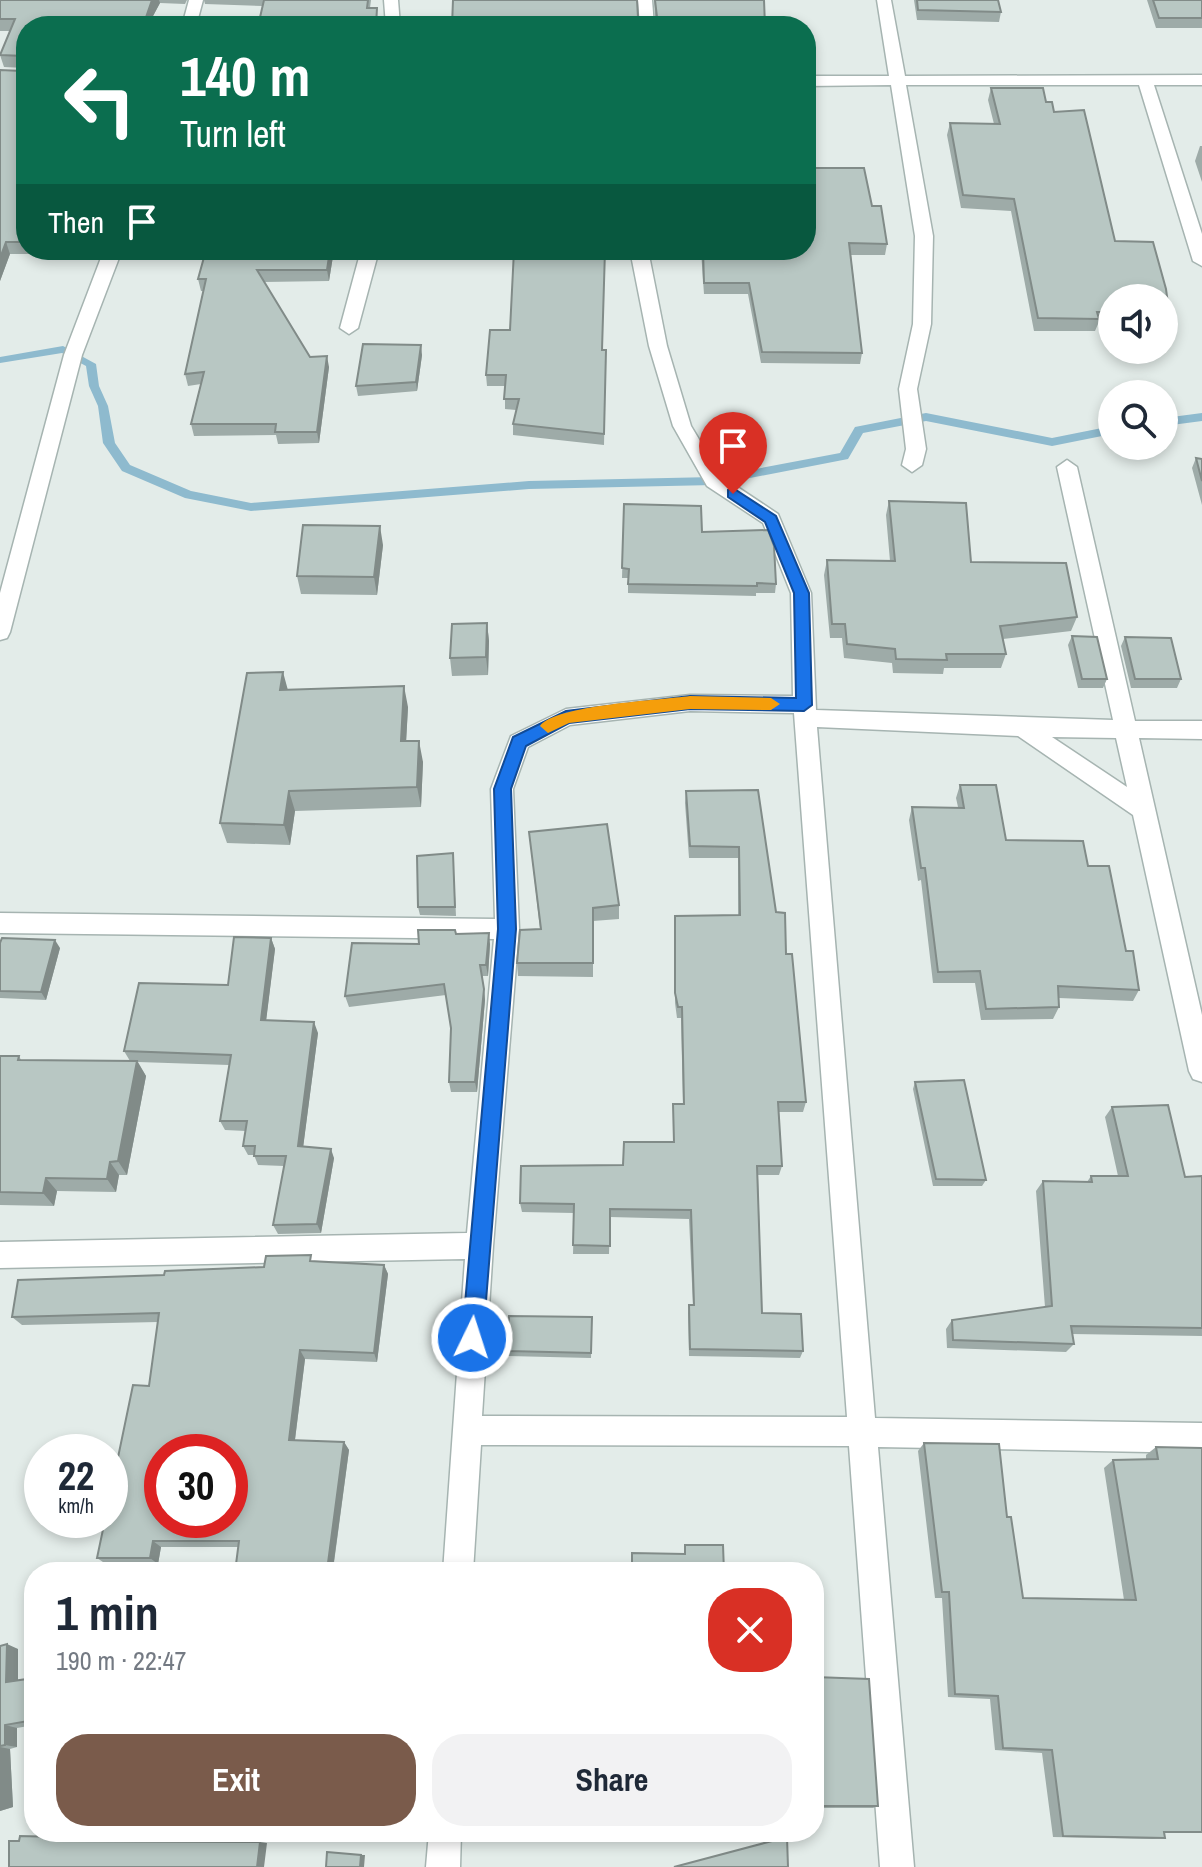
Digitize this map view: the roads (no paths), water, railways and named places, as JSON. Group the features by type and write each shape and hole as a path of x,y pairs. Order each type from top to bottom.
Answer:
{"street":[{"path":"884,0 924,236 922,324 908,389 916,449 912,465"},
{"path":"1145,80 1202,261"},
{"path":"816,81 1202,80"},
{"path":"0,632 73,355 109,260"},
{"path":"349,328 367,260"},
{"path":"641,260 658,346 682,426 714,481 771,519 801,593 805,711 897,1867"},
{"path":"1067,467 1202,1071"},
{"path":"459,1562 479,1246 507,929 502,789 519,742 566,717 690,703 1023,728 1202,730"},
{"path":"1023,728 1141,808"},
{"path":"0,923 507,929"},
{"path":"0,1255 479,1246"},
{"path":"466,1430 1202,1438"},
{"path":"443,1867 444,1842"}],"waterway":[{"path":"0,360 63,349 91,364 109,443 126,468 189,495 251,507 529,485 714,481 844,456 859,430 926,417 1052,442 1098,433"},
{"path":"1178,420 1202,417"}]}
